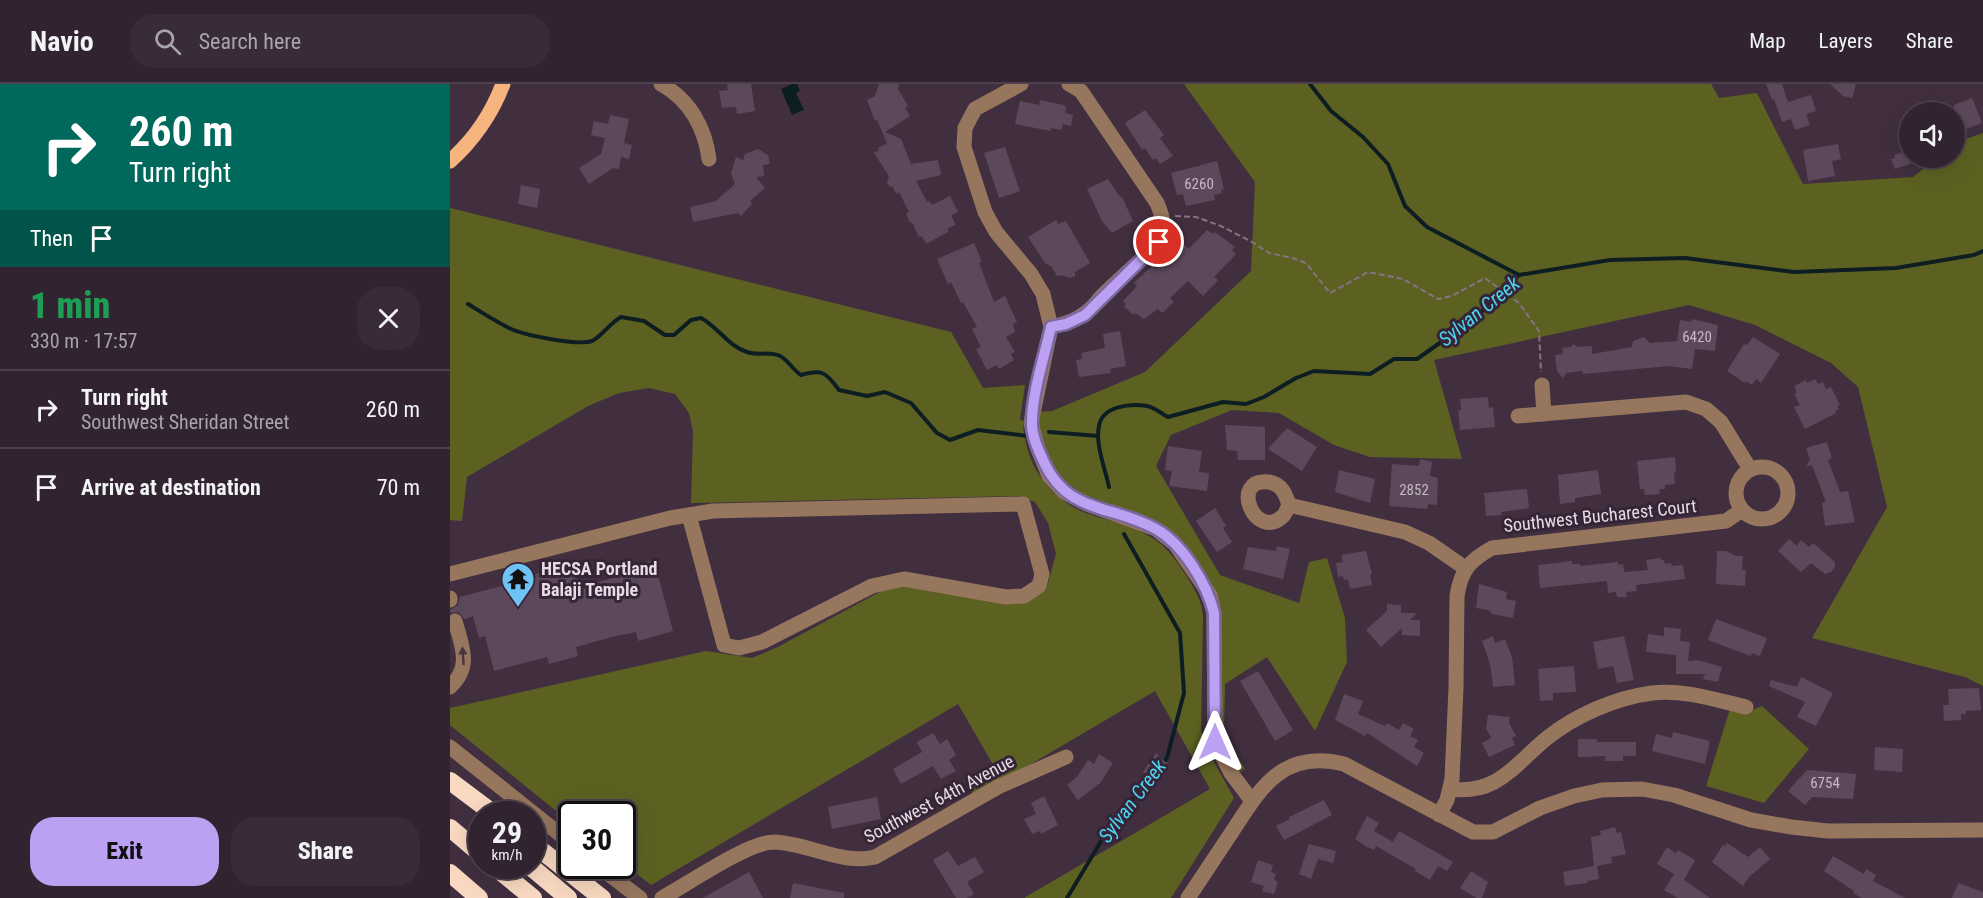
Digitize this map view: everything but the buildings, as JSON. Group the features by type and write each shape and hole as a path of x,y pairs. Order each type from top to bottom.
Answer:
{"highway":[{"path":"450,781 477,801"},
{"path":"450,791 468,807"},
{"path":"450,828 468,843"},
{"path":"546,854 602,898"},
{"path":"450,873 478,898"},
{"path":"510,879 533,898"},
{"path":"545,879 568,898"}],"main road":[{"path":"450,161 463,150 484,122 503,84"}],"street":[{"path":"661,84 669,88 690,108 698,120 707,143 709,159"},
{"path":"1021,84 975,109 964,128 964,147 985,212 996,232 1031,274 1043,294 1051,327 1031,423 1038,448 1049,476 1064,492 1087,504 1156,529 1175,544 1210,595 1214,613 1215,742 1231,773 1251,801"},
{"path":"1051,327 1066,324 1085,315 1159,242 1162,234 1163,215 1157,203 1081,91 1069,84"},
{"path":"1542,385 1544,414"},
{"path":"1518,416 1686,402 1706,409 1721,422 1750,469"},
{"path":"1764,466 1779,472 1786,480 1789,488 1788,498 1785,507 1778,515 1768,519 1758,519 1742,510 1737,501 1736,488 1743,474 1750,469 1764,466"},
{"path":"450,574 689,515 712,511 1023,504 1042,574 1039,586 1024,596 1006,597 904,579 872,586 762,642 739,648 724,645 689,515"},
{"path":"1289,505 1405,532 1429,543 1465,568 1459,582 1457,596 1456,688 1450,789 1439,814"},
{"name":"Southwest Bucharest Court","path":"1465,568 1478,555 1492,548 1726,521 1742,510"},
{"path":"450,687 460,677 463,667 464,655 456,621"},
{"path":"1450,789 1471,790 1500,780 1547,738 1563,727 1595,710 1625,698 1674,692 1746,707"},
{"path":"450,747 558,833"},
{"name":"Southwest 64th Avenue","path":"662,898 760,844 782,843 858,859 875,857 998,787 1066,757"},
{"path":"1188,898 1251,801 1267,782 1299,763 1315,760 1329,760 1344,764 1473,832 1493,832 1540,808 1574,796 1602,790 1642,789 1674,795 1751,820 1791,827 1828,831 1983,830"},
{"path":"615,879 640,898"}],"path":[{"path":"1163,215 1196,217 1221,226 1269,253 1306,263 1330,293 1368,272 1403,279 1438,299 1452,296 1486,279 1519,303 1539,331 1542,385"}],"green space":[{"path":"1184,84 1711,84 1719,98 1757,93 1803,184 1913,177 1924,168 1965,168 1965,139 1983,133 1983,686 1965,677 1812,638 1887,507 1858,387 1831,363 1755,325 1689,305 1434,360 1462,459 1370,457 1334,445 1279,413 1232,410 1171,435 1156,466 1220,575 1299,603 1309,562 1327,558 1345,618 1347,662 1315,731 1267,657 1225,684 1224,732 1245,769 1238,773 1221,743 1208,581 1185,546 1161,524 1081,493 1064,481 1051,464 1036,412 1052,411 1145,372 1251,271 1255,182"},
{"path":"450,208 951,332 983,388 1025,385 1020,420 1023,420 1024,435 1033,464 1049,488 1060,498 1086,513 1146,534 1169,552 1193,587 1203,613 1201,730 1206,748 1234,798 1171,898 1024,898 1210,789 1155,691 975,797 967,784 995,768 958,704 651,885 636,873 636,801 558,801 558,812 450,725 450,708 706,651 752,658 778,647 885,589 907,585 1034,597 1047,586 1056,554 1048,523 1035,502 1018,496 691,503 693,431 689,413 675,394 649,388 619,393 588,406 467,477 462,521 450,520"},
{"path":"1762,706 1809,749 1764,803 1706,786 1730,709 1748,712"}],"shaded area":[{"path":"797,84 800,91 796,93 804,110 792,115 781,89"}],"waterway":[{"path":"1310,84 1331,111 1363,137 1388,164 1405,206 1427,227 1519,275"},
{"name":"Sylvan Creek","path":"1109,487 1099,448 1098,433 1101,419 1111,410 1140,405 1152,408 1168,417 1223,402 1246,404 1314,371 1370,374 1394,359 1417,359 1474,319 1519,275 1610,260 1685,258 1794,272 1896,268 1974,255 1983,251"},
{"path":"468,304 516,331 537,337 575,342 592,341 621,317 644,321 665,335 674,335 691,320 701,318 740,349 751,353 780,356 801,375 819,372 831,379 839,390 867,396 885,392 911,403 937,433 950,440 978,430 1028,436"},
{"path":"1049,432 1098,436"},
{"name":"Sylvan Creek","path":"1124,534 1180,633 1184,693 1167,758 1162,763"},
{"name":"Sylvan Creek","path":"1067,898 1112,823 1152,776"}],"place":[{"name":"HECSA Portland Balaji Temple","path":"518,608"}],"route":[{"path":"1159,242 1101,297 1094,308 1066,324 1051,327 1031,423 1049,476 1064,492 1087,504 1156,529 1175,544 1210,595 1214,613 1215,742"}]}
